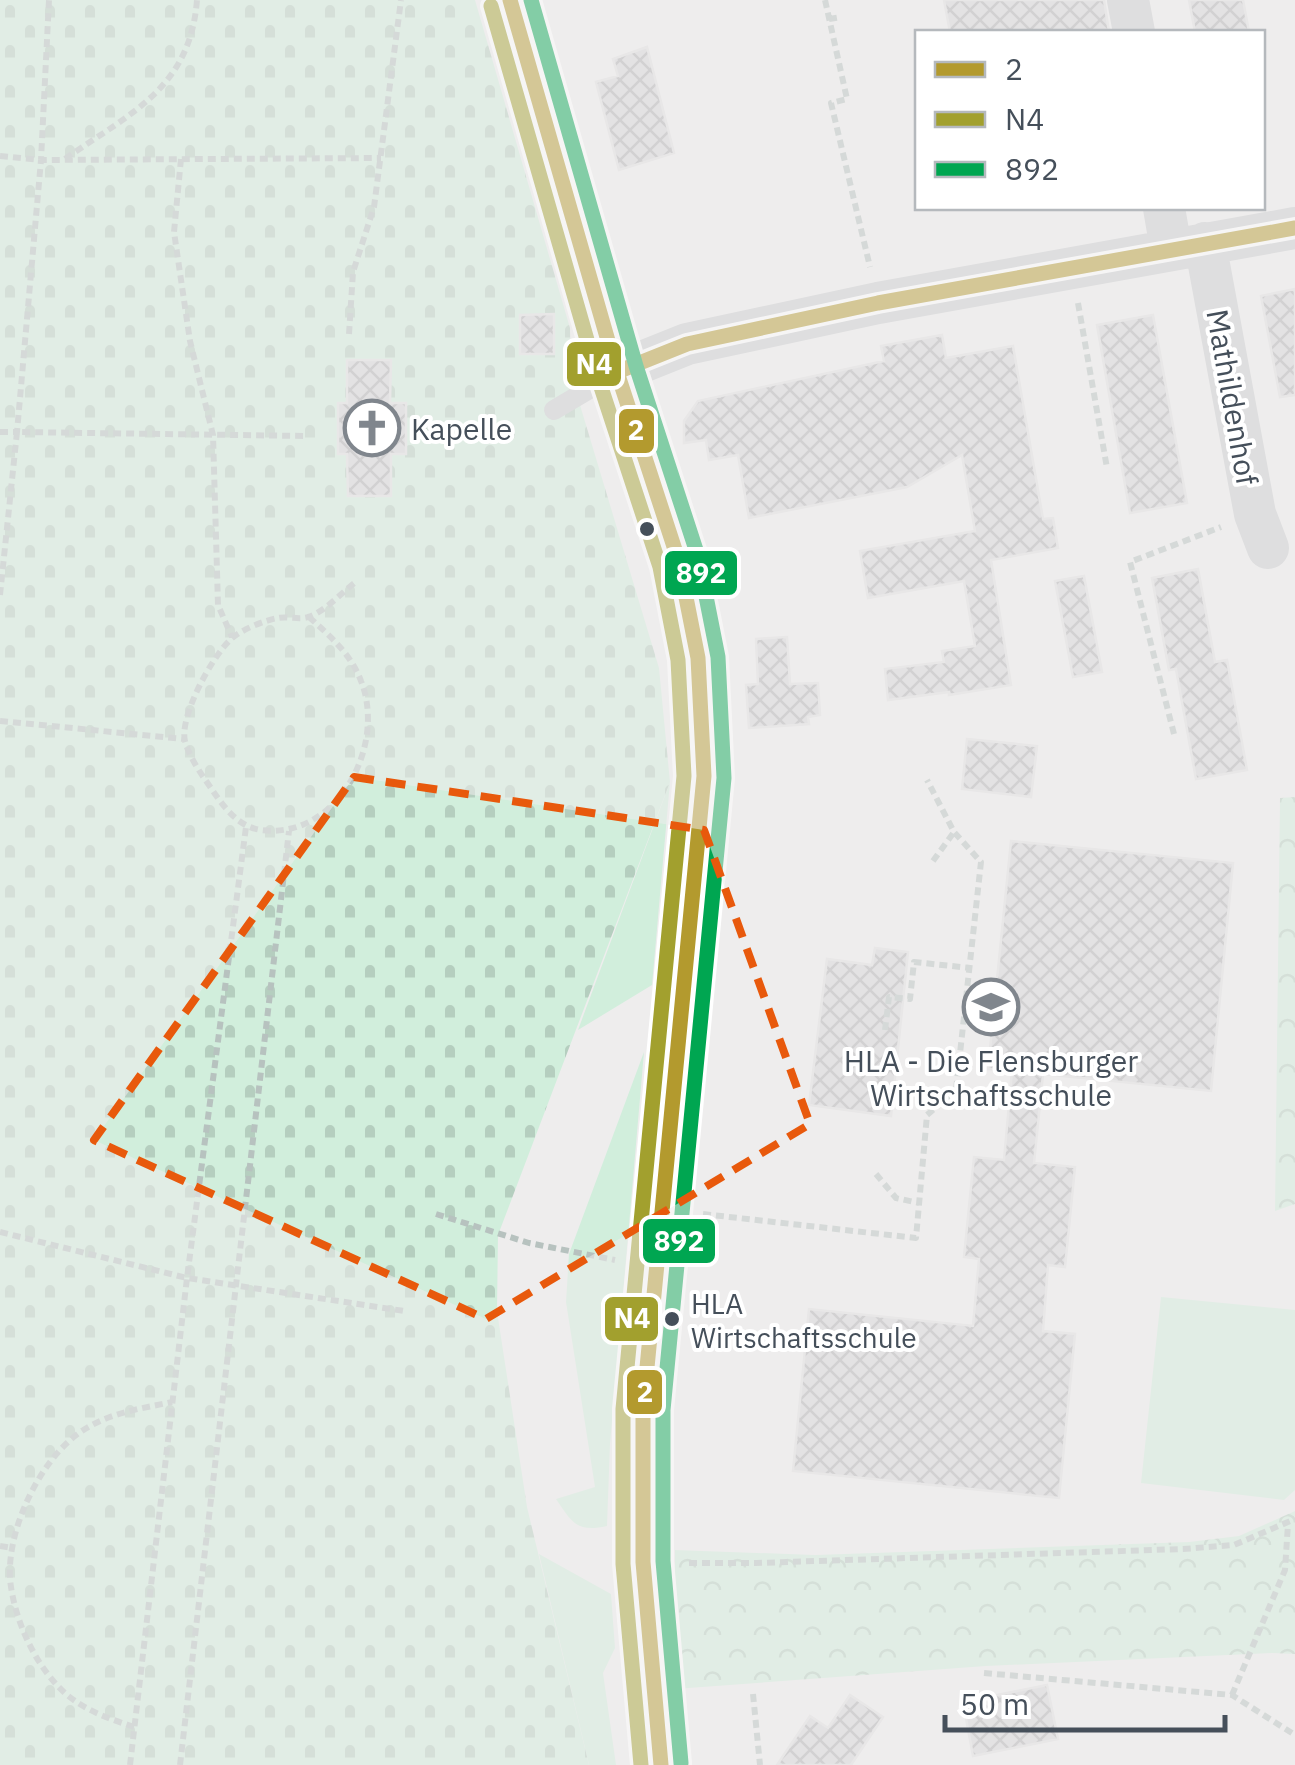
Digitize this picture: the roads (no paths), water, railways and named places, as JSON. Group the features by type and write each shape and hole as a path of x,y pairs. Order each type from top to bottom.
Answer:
{"main road":[{"path":"510,0 618,372 679,562 698,658 704,776 643,1410 642,1562 661,1765"}],"street":[{"path":"1128,0 1134,30"},
{"name":"Mathildenhof","path":"1165,210 1188,246 1261,531"},
{"path":"618,372 687,344 878,303 1295,228"}],"lane":[{"path":"554,410 618,372"}],"place":[{"name":"Kapelle","path":"372,428"},
{"name":"HLA - Die Flensburger Wirtschaftsschule","path":"991,1007"},
{"name":"HLA Wirtschaftsschule","path":"672,1319"}]}
